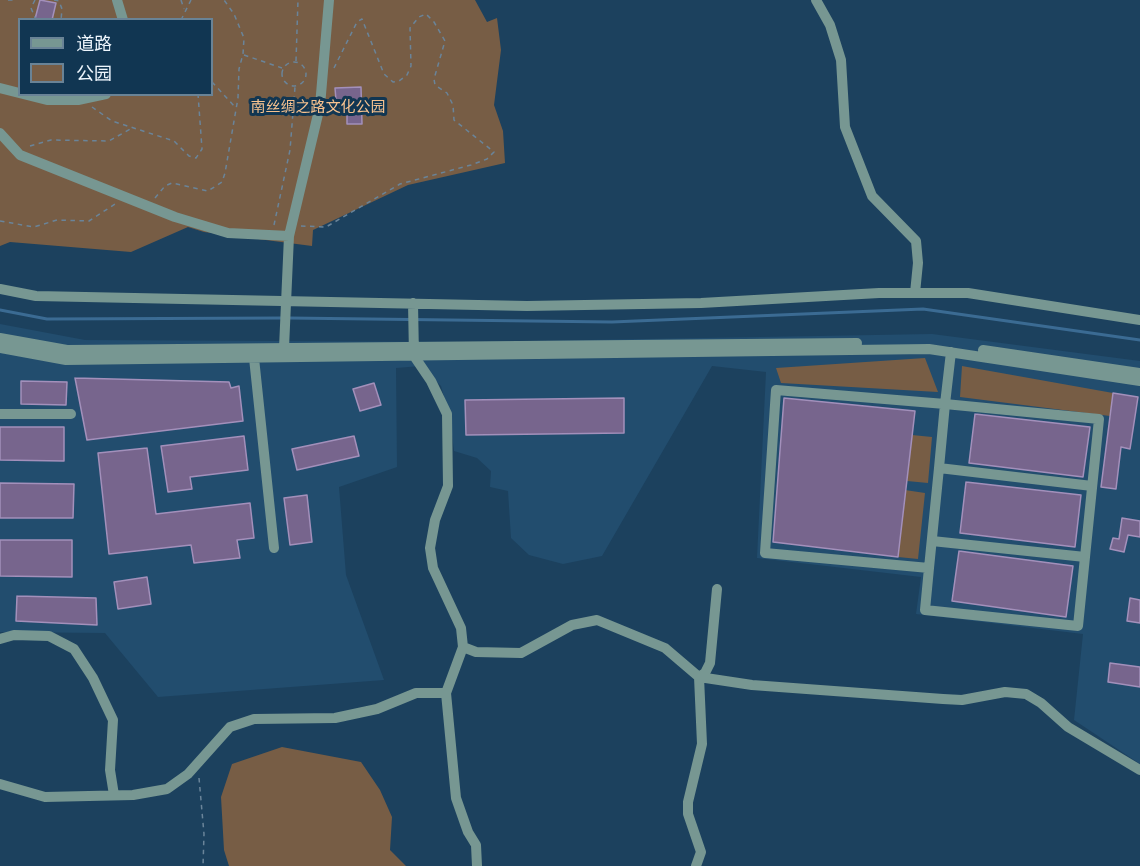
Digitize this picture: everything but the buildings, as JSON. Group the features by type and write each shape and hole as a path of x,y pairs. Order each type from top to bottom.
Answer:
{"street":[{"path":"117,0 122,18"},
{"path":"284,348 284,300 289,231 320,106 329,0"},
{"path":"816,0 830,25 842,60 845,127 872,196 916,241 918,263 915,293"},
{"path":"0,88 18,93"},
{"path":"31,96 47,100 86,99 98,96"},
{"path":"0,133 20,155 175,217 228,233 271,235 289,231"},
{"path":"0,289 36,296 527,306 690,303 915,293 968,293 1140,320"},
{"path":"413,303 414,351 447,414 447,486 435,520 430,548 433,568 461,628 463,647 446,693 456,798 468,832 477,845 477,866"},
{"path":"0,338 67,350 929,349 1140,381"},
{"path":"0,348 66,360 254,358 414,351 929,342 1140,373"},
{"path":"929,568 765,553 776,390 945,404 1099,419 1078,626 925,610 945,404 951,352"},
{"path":"254,358 274,548"},
{"path":"0,414 71,414"},
{"path":"939,468 1092,486"},
{"path":"932,541 1085,557"},
{"path":"699,677 705,673 710,663 717,589"},
{"path":"463,647 476,652 521,653 572,625 597,620 665,648 699,677 752,686 962,700 1005,692 1026,694 1041,703 1068,727 1140,770"},
{"path":"0,639 14,635 49,636 74,649 93,678 113,720 110,770 114,795"},
{"path":"696,866 700,852 688,814 702,744 699,677"},
{"path":"0,784 45,797 114,795 167,789 192,771 231,728 254,718 335,718 377,709 416,693 446,693"}],"path":[{"path":"8,0 16,0"},
{"path":"35,0 31,8 35,18"},
{"path":"54,0 59,1 62,9 61,18"},
{"path":"182,18 191,0"},
{"path":"149,206 165,186 172,183 208,191 222,182 236,109 244,38 234,14 224,0"},
{"path":"296,62 298,0"},
{"path":"183,1 184,10"},
{"path":"289,231 326,227 400,184 487,159 494,152 454,120 453,105 447,93 435,85 434,79 445,41 435,22 426,14 419,17 410,27 411,66 407,75 399,81 393,82 384,74 362,19 357,22 331,74"},
{"path":"243,54 283,69"},
{"path":"296,62 305,68 306,76 303,84 295,87 284,82 283,69 290,63 296,62"},
{"path":"213,83 236,109"},
{"path":"271,235 290,150 295,87"},
{"path":"86,99 96,112 112,121 174,141 189,156 196,158 202,149 196,96"},
{"path":"448,113 453,114"},
{"path":"20,155 30,146 51,140 109,141 133,128"},
{"path":"0,222 34,227 57,220 89,221 122,196"},
{"path":"192,771 199,777 201,785 203,866"}],"shaded area":[{"path":"0,324 85,340 472,342 932,334 1140,361 1140,764 1074,720 1083,634 916,614 921,577 757,558 766,372 712,366 602,556 563,564 529,555 511,538 508,491 490,487 491,471 477,458 454,451 450,419 441,386 421,366 396,368 397,467 339,487 346,575 384,680 158,697 105,633 0,632"}],"green space":[{"name":"南丝绸之路文化公园","path":"0,0 475,0 487,22 497,18 501,50 494,105 503,131 505,163 408,185 313,230 312,246 204,232 188,227 131,252 10,242 0,246"},
{"path":"925,358 938,392 781,383 776,368"},
{"path":"962,366 1113,393 1110,416 960,397"},
{"path":"912,435 932,437 928,483 907,481"},
{"path":"905,490 925,493 918,559 898,557"},
{"path":"282,747 361,762 380,790 392,817 390,850 406,866 229,866 224,850 221,797 232,764"}],"waterway":[{"path":"289,318 612,322 923,309 1140,340"},
{"path":"0,310 47,319 283,318"}]}
